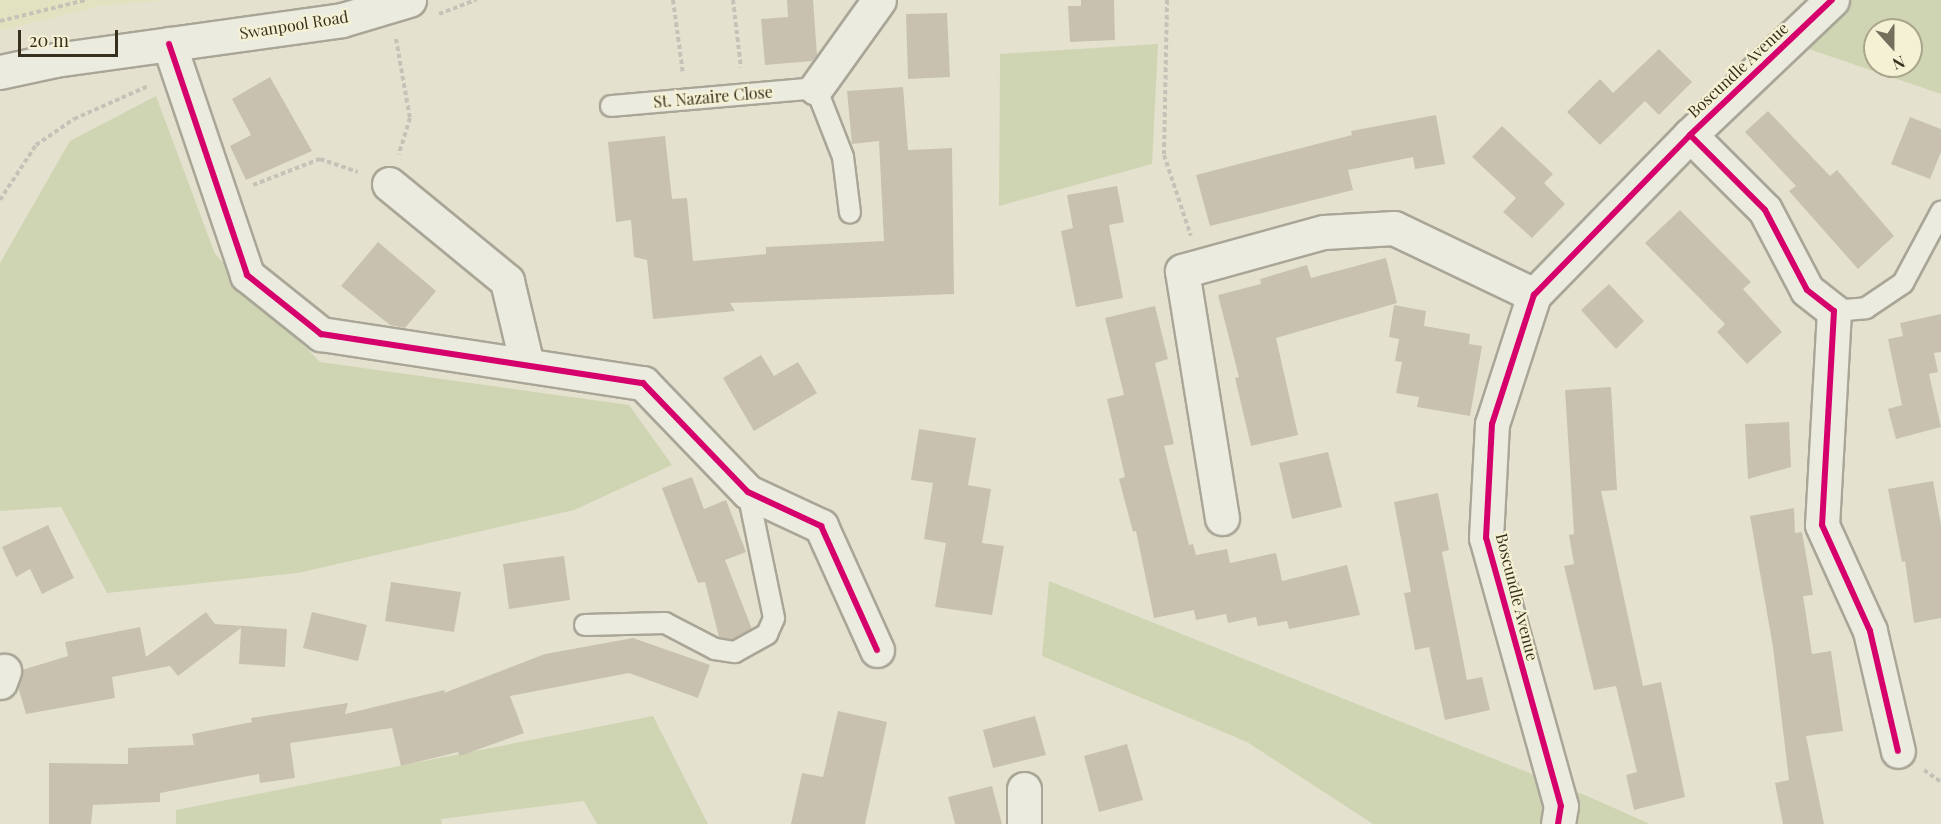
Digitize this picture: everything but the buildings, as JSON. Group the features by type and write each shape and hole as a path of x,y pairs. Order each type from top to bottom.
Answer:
{"street":[{"path":"816,88 879,0"},
{"name":"Boscundle Avenue","path":"1560,815 1486,538 1492,424 1534,295 1690,135 1832,0"},
{"name":"Swanpool Road","path":"0,72 174,58 342,20 421,8"},
{"path":"174,58 248,275 321,334 644,383 748,492 821,526 877,650"},
{"name":"Boscundle Avenue","path":"1690,135 1765,210 1807,290 1834,311"},
{"path":"389,184 507,281 527,365"},
{"path":"1222,518 1182,271 1324,232 1394,228 1534,295"},
{"path":"1834,311 1822,525 1870,631 1898,751"},
{"path":"1024,789 1024,824"}],"lane":[{"name":"St. Nazaire Close","path":"610,106 816,88"},
{"path":"816,88 843,157 850,213"},
{"path":"1834,311 1866,308 1903,283 1941,212"},
{"path":"585,625 665,624 715,649 735,652 767,634 774,618 767,568 748,492"}],"path":[{"path":"0,21 86,0"},
{"path":"421,8 476,0"},
{"path":"674,0 686,100"},
{"path":"733,0 744,94"},
{"path":"1167,0 1164,155 1201,265"},
{"path":"221,198 320,159 389,184 410,118 395,41 399,33"},
{"path":"0,200 36,145 174,58"}],"green space":[{"path":"0,0 165,0 101,6 0,31"},
{"path":"1832,0 1941,0 1941,94 1894,78 1923,78 1923,18 1863,18 1863,67 1788,42"},
{"path":"1158,44 1152,164 999,206 1000,54"},
{"path":"156,96 215,254 320,362 629,405 672,465 574,510 298,573 107,593 61,507 0,511 0,263 70,141"},
{"path":"1049,581 1587,796 1650,824 1373,824 1247,742 1042,656"},
{"path":"653,716 708,824 597,824 584,801 441,819 442,824 176,824 176,810"}],"cycle path":[{"path":"1558,824 1561,806 1486,538 1492,424 1534,295 1690,135 1832,0"},
{"path":"169,44 247,275 321,334 643,383 748,492 821,526 877,650"},
{"path":"1690,135 1765,210 1807,290 1834,311 1822,525 1870,631 1898,751"}]}
